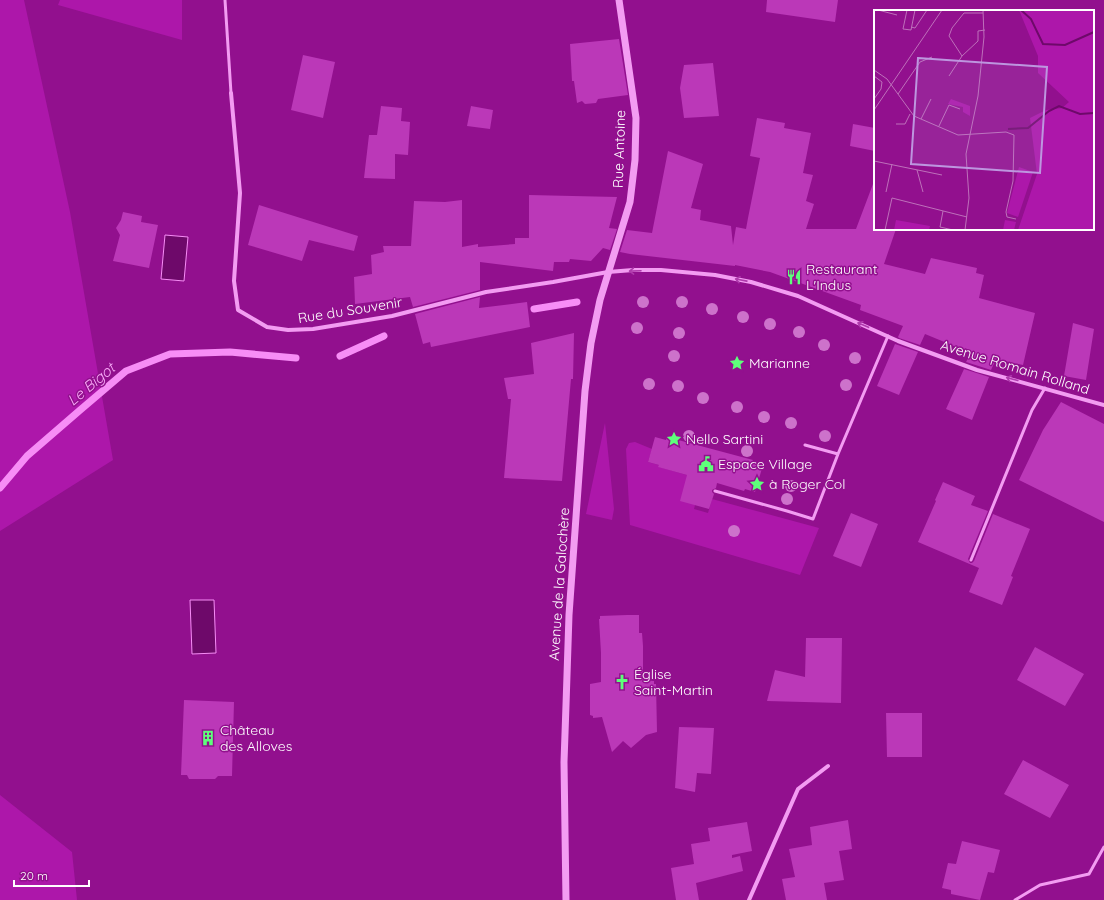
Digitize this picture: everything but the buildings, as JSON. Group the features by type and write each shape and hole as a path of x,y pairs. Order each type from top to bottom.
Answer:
{"street":[{"name":"Rue Antoine","path":"608,272 630,202 635,160 636,118 619,0"},
{"name":"Rue du Souvenir","path":"231,93 240,193 234,281 238,310 267,327 288,330 313,329 392,316 486,292 608,272"},
{"name":"Avenue Romain Rolland","path":"608,272 661,270 715,275 751,282 798,296 898,341 977,370 1104,404"},
{"name":"Avenue de la Galochère","path":"566,900 564,762 569,615 585,391 591,343 600,300 608,272"},
{"path":"748,900 798,789 828,766"}],"lane":[{"name":"Rue du Souvenir","path":"225,0 231,93"},
{"path":"714,491 813,519 838,454 888,336"},
{"path":"971,560 1032,410 1045,388"},
{"path":"805,445 838,454"},
{"path":"1015,900 1040,885 1089,874 1104,848"}],"shaded area":[{"path":"0,0 24,0 70,212 113,460 0,531"},
{"path":"60,0 182,0 182,40 58,5"},
{"path":"165,235 188,237 184,281 161,279"},
{"path":"605,423 614,509 612,520 586,514"},
{"path":"635,442 652,449 648,462 659,465 659,467 687,475 695,505 694,509 708,513 712,499 819,528 800,575 630,525 626,449 629,443"},
{"path":"190,600 214,600 216,653 192,654"},
{"path":"0,795 72,852 77,900 0,900"}],"waterway":[{"name":"Le Bigot","path":"534,309 577,302"},
{"name":"Le Bigot","path":"340,356 384,336"},
{"name":"Le Bigot","path":"0,488 27,456 126,371 170,354 230,352 296,358"}],"place":[{"name":"Restaurant L'Indus","path":"794,277"},
{"name":"Marianne","path":"737,363"},
{"name":"Nello Sartini","path":"674,439"},
{"name":"Espace Village","path":"706,464"},
{"name":"à Roger Col","path":"757,484"},
{"name":"Église Saint-Martin","path":"622,682"},
{"name":"Château des Alloves","path":"208,738"}]}
